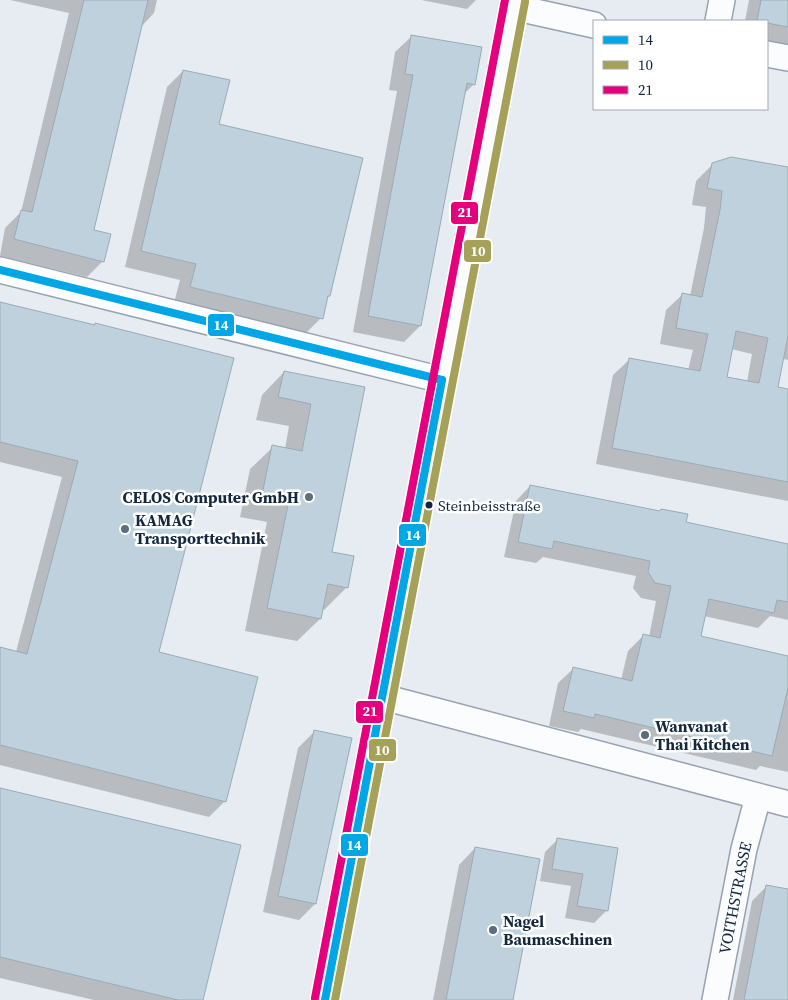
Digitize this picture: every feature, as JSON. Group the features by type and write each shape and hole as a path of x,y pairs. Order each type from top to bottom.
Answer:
{"street":[{"path":"718,20 722,0"},
{"path":"325,1000 514,4 541,14 593,24"},
{"path":"768,54 788,58"},
{"path":"0,270 442,380"},
{"path":"383,697 788,804"},
{"name":"VOITHSTRASSE","path":"716,1000 744,849 758,797"}],"building":[{"path":"84,0 148,0 94,230 111,234 104,262 14,239 21,210 32,212"},
{"path":"761,0 788,0 788,27 768,23 768,20 757,20"},
{"path":"411,35 482,47 475,85 467,83 421,326 368,316 413,75 405,74"},
{"path":"183,70 230,80 219,124 363,158 323,319 190,287 196,264 141,251"},
{"path":"731,157 788,167 788,336 778,387 788,389 788,482 612,448 629,358 700,371 708,334 676,328 682,293 702,297 720,210 722,191 707,188 712,163","holes":["736,331 768,338 759,383 727,377"]},
{"name":"KAMAG Transporttechnik","path":"0,302 95,325 95,323 234,358 159,652 258,677 226,802 0,745 0,647 27,654 78,461 0,442"},
{"name":"CELOS Computer GmbH","path":"284,371 365,387 332,552 354,556 348,588 328,584 321,619 267,608 289,500 262,495 272,445 302,451 311,404 278,397"},
{"path":"530,485 660,511 661,509 688,514 686,522 788,544 788,602 777,600 774,613 709,599 701,636 788,656 788,688 772,756 595,714 594,718 563,711 573,667 632,681 643,634 660,638 671,586 655,583 648,572 650,561 554,541 552,549 518,542"},
{"path":"314,730 352,738 316,904 278,896"},
{"path":"0,788 241,845 203,1000 178,1000 0,957"},
{"name":"Nagel Baumaschinen","path":"557,838 618,848 608,911 577,906 583,874 552,869"},
{"name":"Nagel Baumaschinen","path":"475,847 540,859 513,1000 446,1000"},
{"path":"766,885 788,889 788,1000 744,1000"}],"transit line":[{"name":"21","path":"315,998 505,0"},
{"name":"10","path":"335,1000 525,2"},
{"name":"14","path":"0,270 442,380"},
{"name":"14","path":"325,1000 442,380"}],"place":[{"name":"CELOS Computer GmbH","path":"309,497"},
{"name":"Steinbeisstraße","path":"429,505"},
{"name":"KAMAG Transporttechnik","path":"125,529"},
{"name":"Wanvanat Thai Kitchen","path":"645,735"},
{"name":"Nagel Baumaschinen","path":"493,930"}]}
